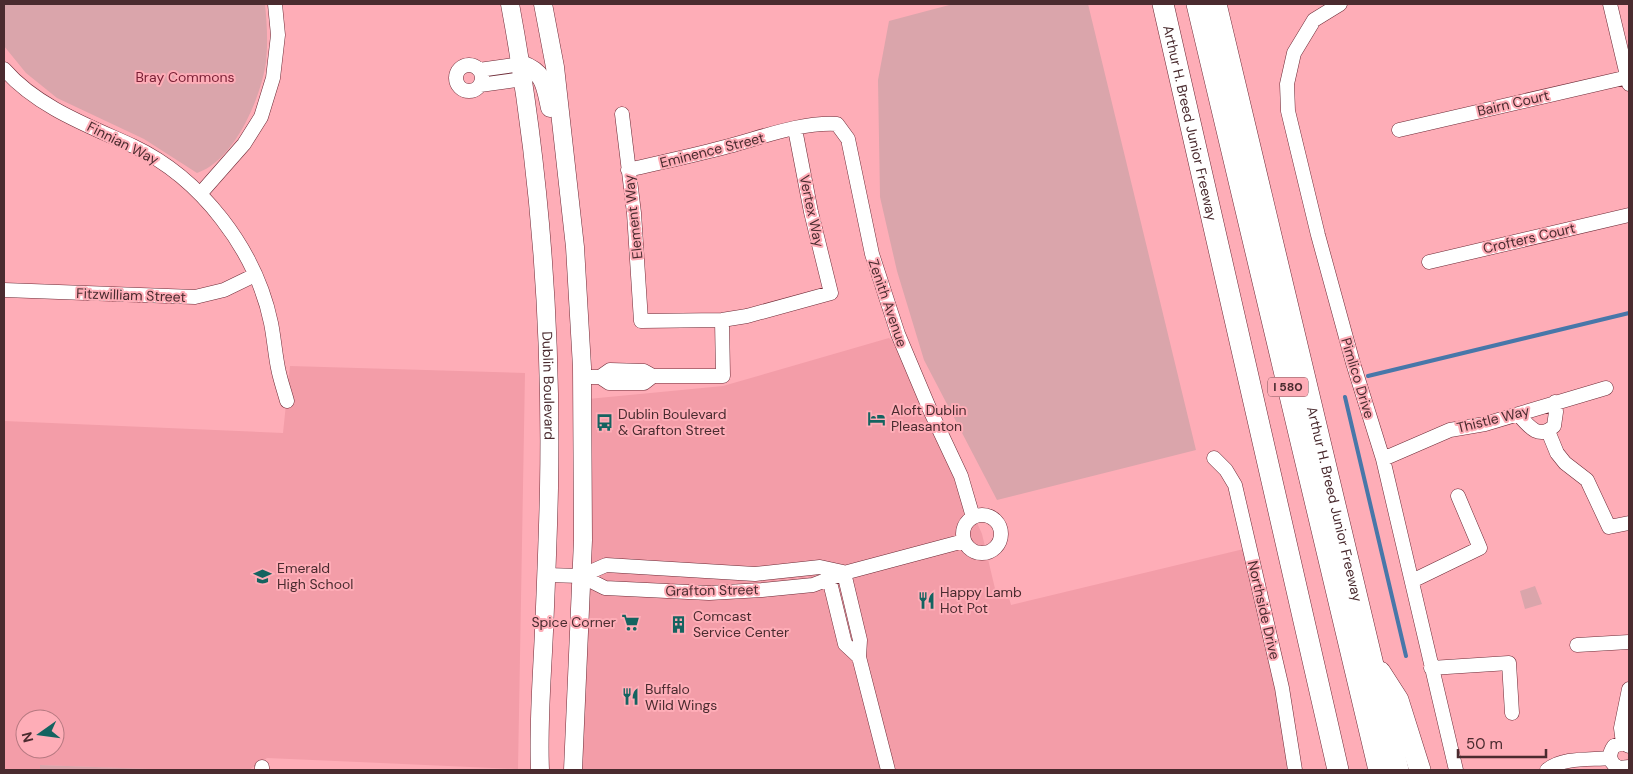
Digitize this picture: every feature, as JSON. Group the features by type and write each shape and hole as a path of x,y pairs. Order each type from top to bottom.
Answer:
{"highway":[{"name":"Arthur H. Breed Junior Freeway","path":"1163,4 1338,770"},
{"name":"I 580","path":"1197,4 1379,770"},
{"name":"Arthur H. Breed Junior Freeway","path":"1216,4 1398,770"},
{"path":"1371,657 1398,700 1420,770"}],"main road":[{"name":"Dublin Boulevard","path":"510,4 535,164 542,238 550,371 549,489 540,695 540,770"},
{"path":"543,4 555,67 575,247 582,378 583,540 573,770"},
{"path":"522,72 532,68 537,72 545,87 570,206"}],"street":[{"path":"200,194 244,144 260,117 273,78 278,35 275,4"},
{"name":"Pimlico Drive","path":"1340,4 1314,20 1294,53 1287,84 1288,111 1318,235 1352,362 1383,459 1456,770"},
{"path":"1610,4 1628,80"},
{"path":"480,85 482,77 479,70 472,65 464,66 458,71 455,79 458,86 465,91 472,91 480,85 522,72"},
{"name":"Finnian Way","path":"4,69 31,93 65,115 152,155 188,182 211,205 243,248 255,275 271,322 278,369 287,401"},
{"path":"479,70 522,72"},
{"name":"Bairn Court","path":"1398,130 1628,80"},
{"name":"Element Way","path":"622,114 634,213 641,321 722,320"},
{"name":"Zenith Avenue","path":"795,129 822,123 837,124 848,139 872,254 898,334 930,410 961,476 973,517"},
{"name":"Eminence Street","path":"628,170 795,129"},
{"name":"Vertex Way","path":"722,320 747,316 831,293 813,221 795,129"},
{"name":"Crofters Court","path":"1429,262 1629,215"},
{"name":"Fitzwilliam Street","path":"4,290 195,297 224,290 255,275"},
{"path":"582,378 600,377 609,383 644,383 653,376 723,376 722,320"},
{"name":"Thistle Way","path":"1383,459 1450,430 1485,424 1606,388"},
{"path":"1518,414 1530,428 1540,432 1548,431 1554,426 1555,402"},
{"path":"1548,431 1557,453 1565,463 1587,480 1609,527 1629,523"},
{"name":"Northside Drive","path":"1214,458 1226,470 1235,485 1282,688 1295,770"},
{"path":"1412,580 1480,548 1458,496"},
{"path":"986,515 992,518 1000,528 1000,540 993,550 981,554 970,549 964,541 962,532 964,526 973,517 986,515"},
{"name":"Grafton Street","path":"546,575 581,576 605,588 709,593 762,590 813,584 828,574 844,572 964,541"},
{"name":"Grafton Street","path":"581,576 606,565 755,574 820,568 828,574"},
{"path":"844,572 860,640 859,657 888,770"},
{"path":"828,574 846,644 859,657"},
{"path":"1577,645 1629,642"},
{"path":"1431,668 1509,663 1512,713"},
{"path":"1625,769 1616,767 1610,758 1610,754 1614,746 1626,744 1620,728 1629,689"},
{"path":"1547,770 1563,762 1610,758"}],"shaded area":[{"path":"889,338 900,348 982,534 997,597 1008,594 1011,605 1248,548 1291,770 578,770 588,399 723,386"},
{"name":"Emerald High School","path":"290,366 525,373 518,769 267,758 249,770 177,770 41,765 40,770 4,770 4,421 283,433"}],"green space":[{"name":"Bray Commons","path":"4,4 265,4 267,55 263,77 252,110 234,142 223,156 197,173 144,139 57,98 26,73 4,46"},
{"path":"953,4 1088,4 1196,450 997,500 924,360 897,271 880,197 878,80 889,21"},
{"path":"1535,586 1542,604 1525,609 1520,591"},
{"path":"40,765 177,770 40,770"}],"waterway":[{"path":"1368,376 1629,313"},
{"path":"1345,397 1406,656"}],"place":[{"name":"Aloft Dublin Pleasanton","path":"877,418"},
{"name":"Dublin Boulevard & Grafton Street","path":"604,422"},
{"name":"Emerald High School","path":"263,576"},
{"name":"Happy Lamb Hot Pot","path":"926,600"},
{"name":"Spice Corner","path":"630,622"},
{"name":"Comcast Service Center","path":"679,624"},
{"name":"Buffalo Wild Wings","path":"631,697"}]}
